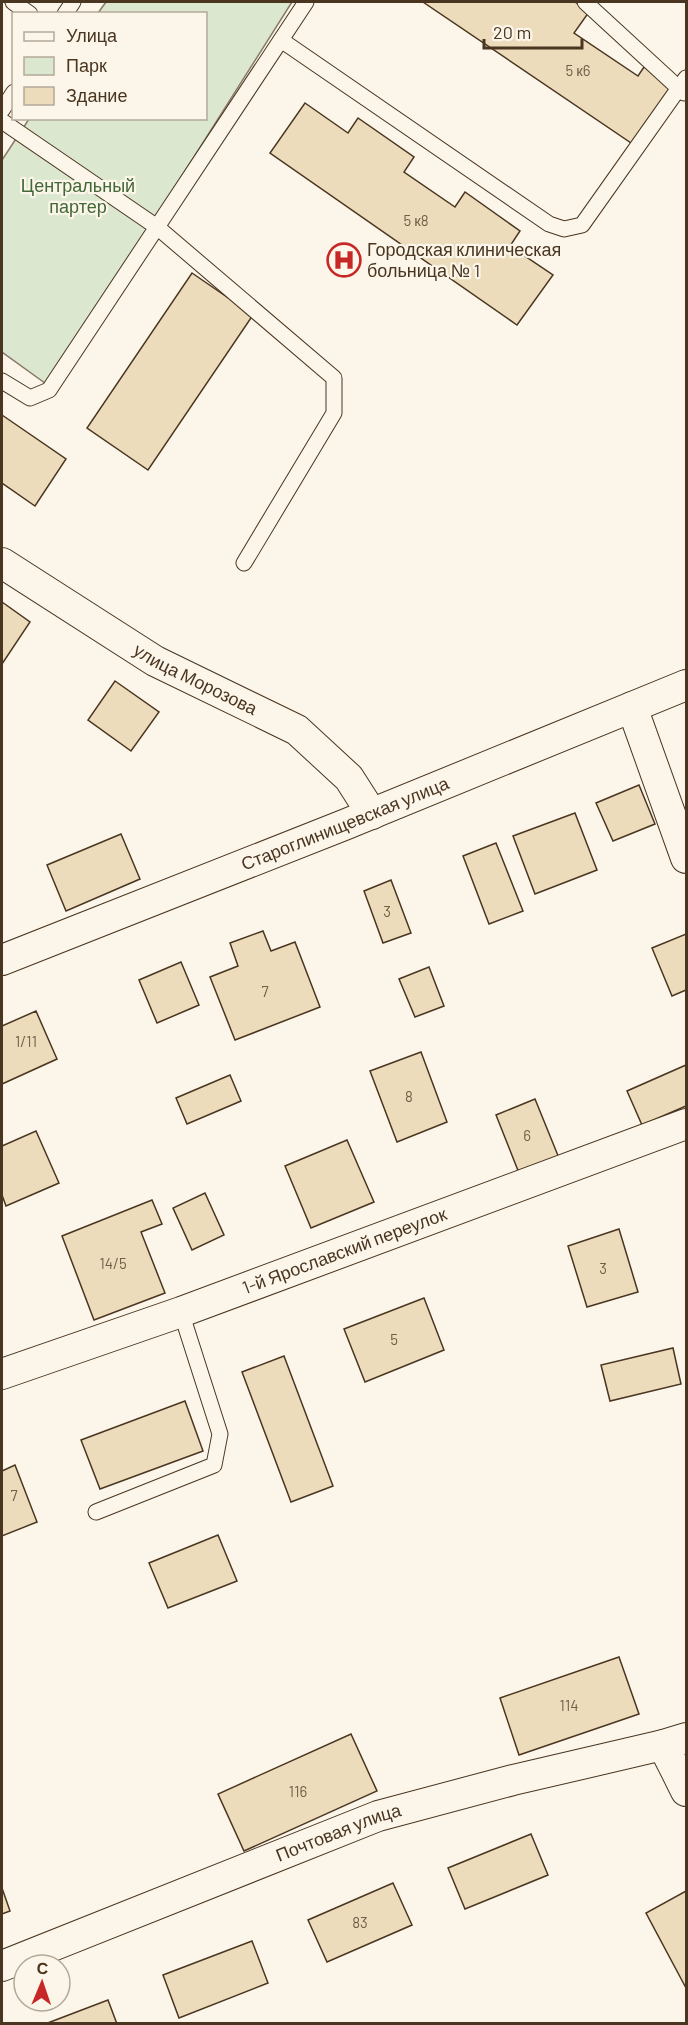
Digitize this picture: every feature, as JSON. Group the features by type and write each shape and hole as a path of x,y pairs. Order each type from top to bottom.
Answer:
{"street":[{"name":"улица Морозова","path":"2,563 155,661 297,730 349,778 372,814"},
{"name":"Староглинищевская улица","path":"2,960 372,814 687,686"},
{"path":"632,707 687,858"},
{"name":"1-й Ярославский переулок","path":"2,1372 181,1312 687,1124"},
{"path":"675,1742 687,1791"},
{"name":"Почтовая улица","path":"2,1966 378,1816 513,1780 675,1742"}],"lane":[{"path":"13,2 27,12"},
{"path":"2,381 30,398 49,390 306,2"},
{"path":"281,40 549,224 564,229 582,225 684,87 585,2"},
{"path":"2,110 12,95"},
{"path":"2,121 157,227 334,378 334,413 244,562"},
{"path":"96,1512 214,1465 220,1434 181,1312"}],"green space":[{"name":"Центральный партер","path":"106,2 292,2 49,386 2,352 2,160 28,120 207,120 207,12 99,12"}],"building":[{"path":"423,2 575,2 589,12 574,33 638,76 644,67 679,91 640,149"},
{"path":"305,103 348,133 358,118 414,157 404,172 455,207 465,192 520,231 510,246 553,275 517,325 270,153"},
{"path":"192,273 253,315 148,470 87,428"},
{"path":"2,415 66,459 35,506 2,483"},
{"path":"2,602 30,622 2,664"},
{"path":"115,681 159,712 131,751 88,720"},
{"path":"639,785 655,824 613,841 596,803"},
{"path":"575,813 597,870 535,894 513,836"},
{"path":"121,834 140,879 66,911 47,865"},
{"path":"496,843 523,911 489,924 463,856"},
{"path":"391,880 411,933 383,943 364,891"},
{"path":"263,931 271,951 295,942 320,1007 235,1040 210,977 238,966 230,943"},
{"path":"686,934 686,990 672,996 652,948"},
{"path":"181,962 199,1005 157,1023 139,980"},
{"path":"429,967 444,1006 415,1017 399,979"},
{"path":"36,1011 57,1059 2,1084 2,1026"},
{"path":"421,1052 447,1122 397,1142 370,1071"},
{"path":"686,1065 686,1106 642,1125 627,1091"},
{"path":"230,1075 241,1101 187,1124 176,1098"},
{"path":"535,1099 559,1158 519,1173 496,1115"},
{"path":"36,1131 59,1183 6,1206 2,1195 2,1146"},
{"path":"347,1140 374,1202 311,1228 285,1166"},
{"path":"205,1193 224,1235 192,1250 173,1208"},
{"path":"152,1200 162,1224 141,1232 165,1293 94,1320 62,1236"},
{"path":"619,1229 638,1292 587,1307 568,1246"},
{"path":"424,1298 444,1350 365,1382 344,1329"},
{"path":"673,1348 681,1384 610,1401 601,1365"},
{"path":"284,1356 333,1486 291,1502 242,1372"},
{"path":"185,1401 203,1451 100,1489 81,1440"},
{"path":"15,1465 37,1522 2,1536 2,1471"},
{"path":"218,1535 237,1581 168,1608 149,1563"},
{"path":"619,1657 639,1714 519,1755 500,1698"},
{"path":"351,1734 377,1791 244,1851 218,1794"},
{"path":"531,1834 548,1875 465,1909 448,1868"},
{"path":"393,1883 412,1925 327,1962 308,1920"},
{"path":"2,1888 10,1911 2,1914"},
{"path":"686,1891 686,1988 646,1913"},
{"path":"252,1941 268,1983 179,2018 163,1975"},
{"path":"108,2000 117,2024 45,2024"}],"place":[{"name":"Городская клиническая больница № 1","path":"344,260"}]}
